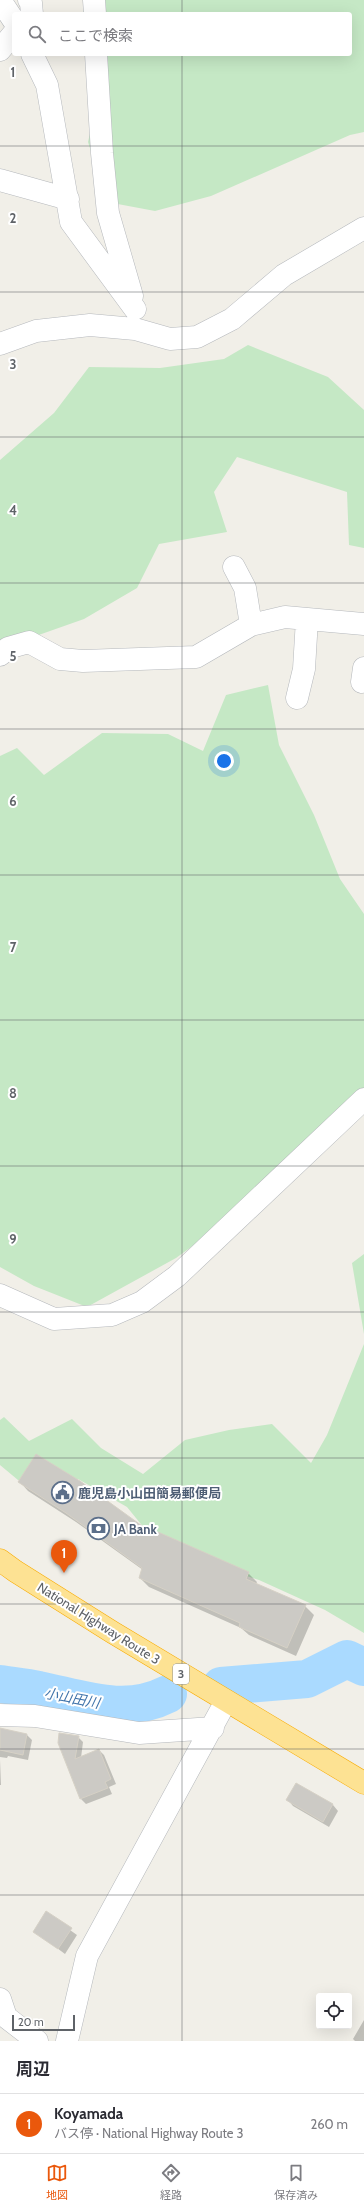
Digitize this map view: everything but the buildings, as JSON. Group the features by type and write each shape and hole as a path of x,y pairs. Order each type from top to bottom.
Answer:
{"highway":[{"name":"National Highway Route 3","path":"0,1560 112,1632 364,1783"}],"street":[{"path":"0,0 12,19"},
{"path":"29,0 31,3 32,12"},
{"path":"94,0 95,12"},
{"path":"0,50 12,35"},
{"path":"33,56 48,85 72,222 135,319 170,339 197,337 232,319 284,274 364,228"},
{"path":"96,56 102,153 108,213 135,319"},
{"path":"0,180 68,199"},
{"path":"0,344 36,331 90,326 135,319"},
{"path":"234,567 245,588 251,625"},
{"path":"0,654 8,648 29,642 60,659 83,661 196,656 251,625 285,617 364,624"},
{"path":"297,698 304,669 307,619"},
{"path":"0,1296 54,1319 112,1315 142,1302 177,1276 364,1099"},
{"path":"67,2041 86,1956 213,1728 226,1701"},
{"path":"0,1715 35,1716 139,1733 213,1728"},
{"path":"0,1999 6,2017 37,2041"}],"green space":[{"path":"86,0 364,0 364,132 350,135 211,196 155,211 107,202 88,142 99,95 90,56 352,56 352,12 83,12"},
{"path":"248,345 328,377 364,410 364,548 349,545 347,492 237,457 214,492 227,532 159,544 137,588 84,619 33,637 0,641 0,460 54,413 89,367 160,368 224,359"},
{"path":"268,685 279,745 314,815 340,879 364,914 364,1100 235,1215 176,1258 87,1307 34,1286 0,1267 0,756 17,748 44,775 102,733 168,734 203,751 226,695"},
{"path":"364,1254 364,1334 352,1263"},
{"path":"364,1344 364,1633 325,1610 259,1580 162,1550 127,1507 78,1479 18,1480 0,1465 0,1420 4,1417 29,1441 72,1419 101,1448 143,1474 185,1440 229,1430 272,1424 311,1463 327,1435"}],"waterway":[{"name":"小山田川","path":"221,1686 307,1679 347,1659 364,1667"},
{"name":"小山田川","path":"0,1684 34,1689 104,1704 120,1705 152,1701 168,1694"}],"place":[{"name":"鹿児島小山田簡易郵便局","path":"62,1493"},
{"name":"JA Bank","path":"99,1529"},
{"name":"Koyamada","path":"64,1573"}]}
